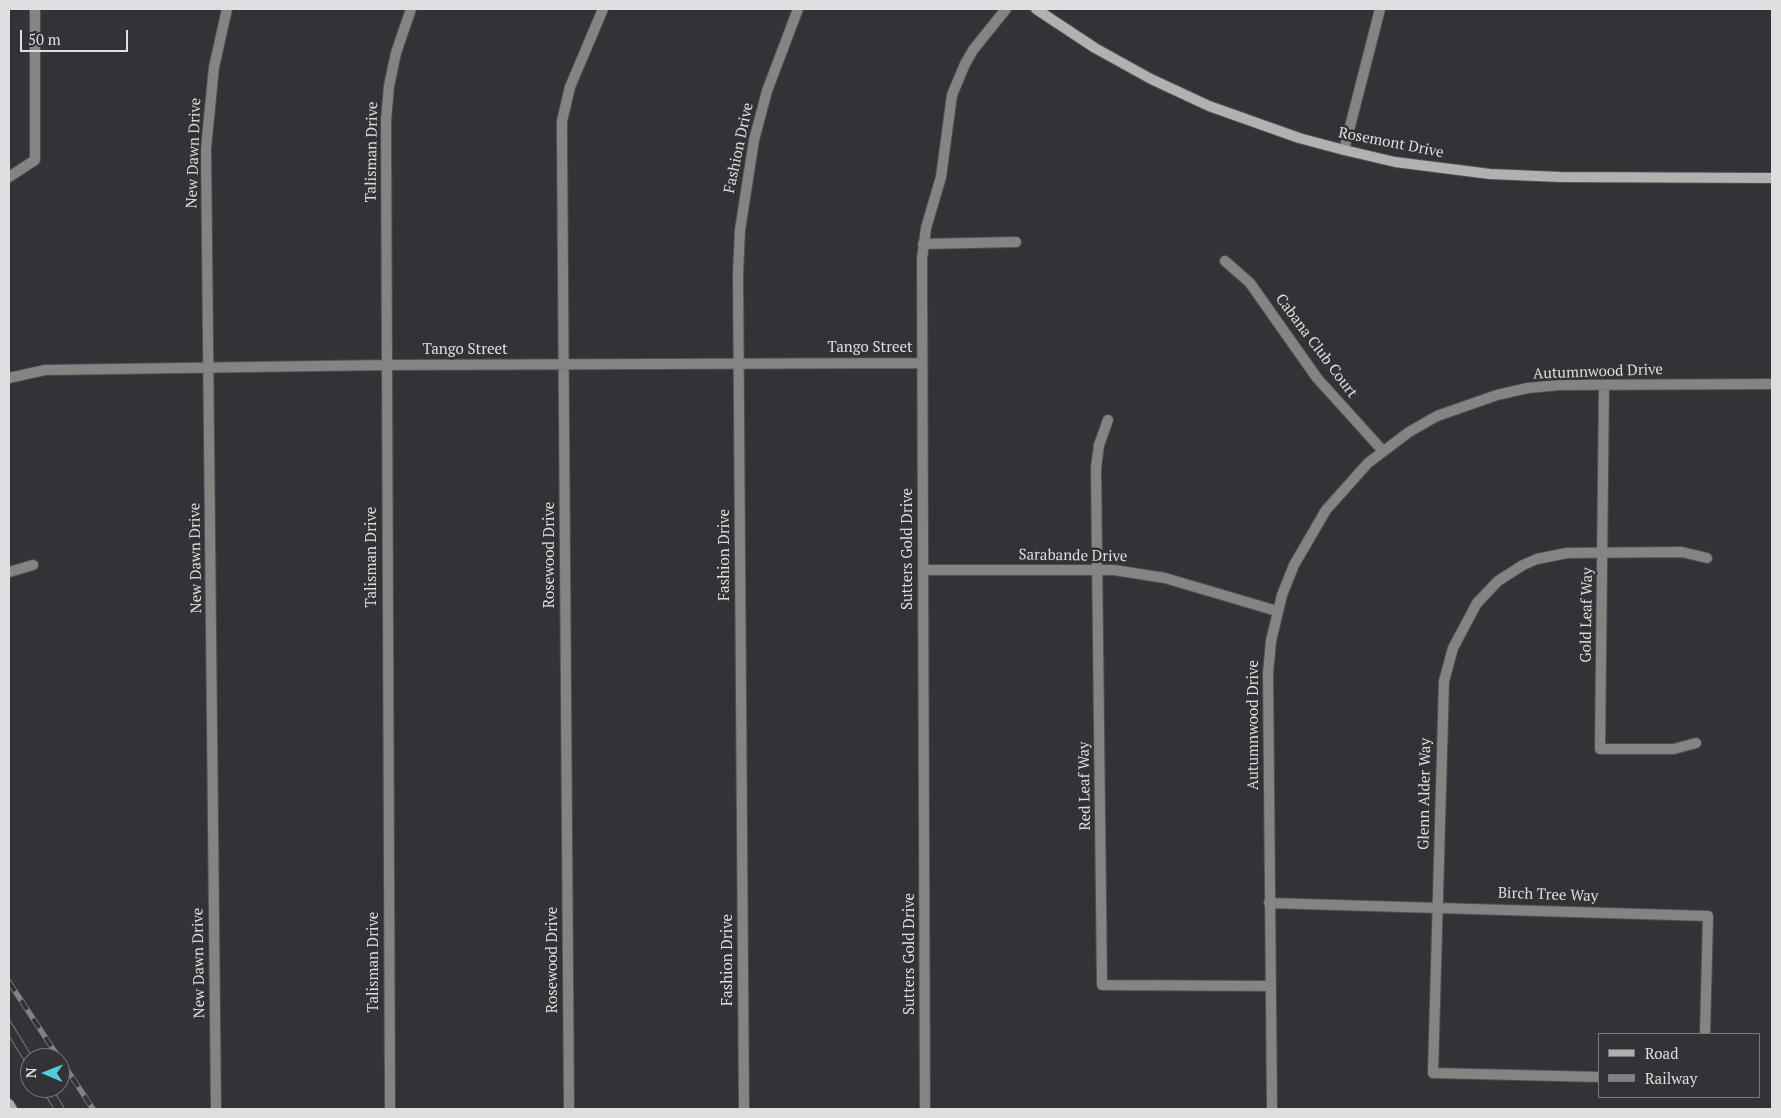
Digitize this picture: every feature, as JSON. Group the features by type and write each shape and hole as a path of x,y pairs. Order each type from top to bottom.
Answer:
{"street":[{"path":"9,176 35,160 35,9"},
{"name":"New Dawn Drive","path":"216,1109 206,148 214,67 227,9"},
{"name":"Talisman Drive","path":"390,1109 386,120 389,86 396,53 411,9"},
{"name":"Rosewood Drive","path":"569,1109 562,121 570,87 603,9"},
{"name":"Fashion Drive","path":"744,1109 738,273 745,187 754,140 767,92 798,9"},
{"name":"Sutters Gold Drive","path":"926,1109 923,244 941,177 946,126 952,94 965,64 1006,9"},
{"name":"Rosemont Drive","path":"1036,9 1095,48 1151,79 1201,102 1263,126 1344,150 1395,162 1490,174 1560,177 1772,178"},
{"path":"1344,150 1380,9"},
{"path":"923,244 1016,242"},
{"name":"Cabana Club Court","path":"1225,261 1250,283 1317,378 1383,451"},
{"name":"Tango Street","path":"9,378 45,370 209,367 922,363"},
{"name":"Autumnwood Drive","path":"1272,1109 1268,673 1278,611 1294,565 1326,510 1346,485 1383,451 1437,416 1497,394 1544,386 1772,384"},
{"name":"Gold Leaf Way","path":"1604,385 1600,749 1674,749 1696,743"},
{"name":"Red Leaf Way","path":"1108,420 1099,445 1096,468 1102,985 1270,986"},
{"name":"Glenn Alder Way","path":"1598,1077 1433,1073 1442,697 1447,666 1460,632 1486,592 1510,572 1523,565 1552,555 1602,552 1682,552 1707,558"},
{"path":"9,572 33,565"},
{"name":"Sarabande Drive","path":"924,570 1097,569 1148,574 1278,611"},
{"name":"Birch Tree Way","path":"1270,903 1437,906 1708,916 1705,1033"},
{"path":"9,1104 12,1109"}],"tram line":[{"path":"9,1019 27,1048"},
{"path":"9,1036 20,1054"},
{"path":"47,1098 54,1109"},
{"path":"58,1098 65,1109"}],"railway":[{"path":"9,982 52,1048"},
{"path":"70,1074 93,1109"}]}
